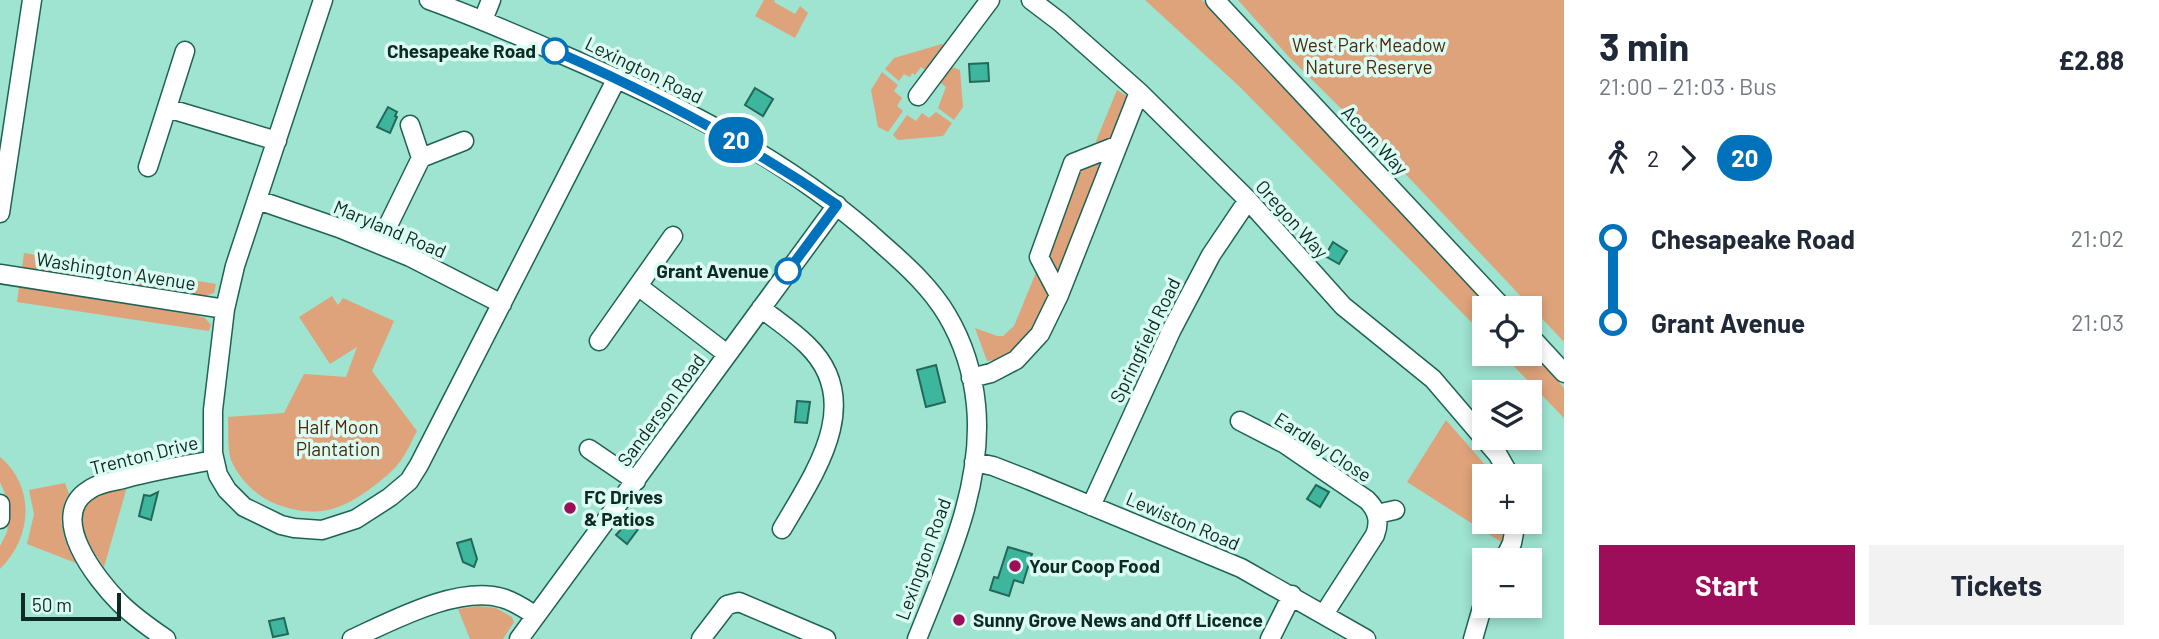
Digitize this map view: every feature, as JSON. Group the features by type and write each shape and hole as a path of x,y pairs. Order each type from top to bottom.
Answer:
{"street":[{"path":"0,213 32,0"},
{"path":"323,0 235,266 225,309 213,410 213,460 221,480 237,500 254,513 281,525 322,530 337,526 365,514 409,481 454,400 617,78"},
{"name":"Lexington Road","path":"429,0 483,20 617,78 739,142 837,205 899,259 937,301 960,340 971,378 976,406 974,462 960,525 916,639"},
{"path":"483,20 491,0"},
{"path":"918,96 990,0"},
{"name":"Oregon Way","path":"1031,0 1139,92 1248,200 1343,306 1433,379 1503,464"},
{"name":"Acorn Way","path":"1215,0 1492,296"},
{"path":"148,167 185,51"},
{"path":"971,378 1007,365 1024,354 1040,334 1059,295 1139,92"},
{"path":"167,108 277,141"},
{"path":"410,125 421,158"},
{"path":"379,244 421,158 464,141"},
{"path":"1059,295 1039,257 1073,163 1116,146"},
{"name":"Maryland Road","path":"258,200 339,228 410,257 502,304"},
{"name":"Springfield Road","path":"1091,506 1178,317 1211,255 1248,200"},
{"name":"Sanderson Road","path":"519,639 837,205"},
{"path":"598,341 673,236"},
{"name":"Washington Avenue","path":"0,274 225,309"},
{"path":"638,286 727,355"},
{"path":"761,308 808,345 829,377 834,398 835,416 822,459 782,529"},
{"path":"1542,349 1564,373"},
{"name":"Eardley Close","path":"1240,421 1285,444 1367,500 1377,514"},
{"path":"589,449 636,481"},
{"name":"Trenton Drive","path":"166,639 118,601 93,570 76,540 72,517 78,500 89,489 113,481 213,460"},
{"name":"Lewiston Road","path":"974,462 993,466 1241,568 1366,639"},
{"path":"0,504 0,519"},
{"path":"1324,614 1375,535 1377,514 1395,510"},
{"path":"1270,639 1292,595"},
{"path":"352,639 407,614 452,600 476,596 502,598 536,616"},
{"path":"701,639 727,606 739,602 826,639"},
{"path":"1473,639 1479,618"}],"green space":[{"path":"764,0 775,0 774,2 795,14 800,6 808,13 795,38 755,16"},
{"path":"1145,0 1202,0 1480,296 1472,296 1472,323 1241,88"},
{"name":"West Park Meadow Nature Reserve","path":"1238,0 1564,0 1564,342 1542,319 1542,296 1521,296 1380,147 1289,57"},
{"path":"942,44 948,48 930,73 921,67 915,75 912,73 910,77 904,74 899,81 885,69 894,58"},
{"path":"949,66 960,70 963,107 954,120 938,108 946,87 938,81"},
{"path":"882,72 898,85 894,91 902,98 897,106 903,111 888,132 878,127 871,90"},
{"path":"1117,90 1128,97 1112,139 1101,145 1096,141"},
{"path":"936,112 952,123 943,136 898,140 893,135 907,115 916,121 922,113 929,118"},
{"path":"1097,162 1100,164 1100,170 1062,268 1055,271 1045,259 1077,169"},
{"path":"24,253 216,284 214,293 204,296 22,268"},
{"path":"1037,270 1048,296 1039,318 1019,347 999,359 987,361 975,328 1003,336 1014,326"},
{"path":"19,287 188,313 205,318 211,325 209,331 17,302"},
{"name":"Half Moon Plantation","path":"332,296 338,305 343,298 394,321 372,371 417,431 396,467 363,494 328,510 290,509 269,501 256,492 234,467 230,455 228,417 284,413 304,374 346,377 357,347 330,364 299,317"},
{"path":"1542,363 1564,388 1564,418 1542,395 1542,380 1527,380 1514,366 1542,366"},
{"path":"1446,420 1484,464 1472,464 1472,523 1407,482"},
{"path":"0,457 12,469 20,483 26,513 19,543 0,569 0,546 7,532 10,512 0,482"},
{"path":"65,483 69,494 62,512 62,529 76,563 27,544 34,514 29,490"},
{"path":"127,487 104,567 84,533 81,523 83,505 90,498"},
{"path":"1488,534 1503,534 1501,542"},
{"path":"479,606 496,608 512,617 514,622 503,639 470,639 458,609"}],"building":[{"path":"988,63 989,81 970,82 969,64"},
{"path":"755,88 773,99 763,116 745,105"},
{"path":"388,107 397,112 390,133 377,127"},
{"path":"1333,242 1347,251 1339,264 1325,256"},
{"path":"936,365 945,402 926,407 917,370"},
{"path":"797,401 810,402 807,423 795,422"},
{"path":"1316,485 1329,492 1320,507 1307,499"},
{"path":"158,492 151,520 139,516 144,495 150,496"},
{"path":"632,517 642,524 627,544 616,535"},
{"path":"471,539 477,559 474,567 463,562 457,543"},
{"name":"Your Coop Food","path":"1008,547 1032,554 1023,583 1014,580 1009,596 990,590 994,577 998,578"},
{"path":"284,618 288,634 273,637 269,621"}],"bus line":[{"name":"20","path":"555,51 617,78 716,129 837,205 788,271"}],"place":[{"name":"Chesapeake Road","path":"555,51"},
{"name":"Grant Avenue","path":"788,271"},
{"name":"FC Drives & Patios","path":"570,508"},
{"name":"Your Coop Food","path":"1015,566"},
{"name":"Sunny Grove News and Off Licence","path":"959,620"}]}
